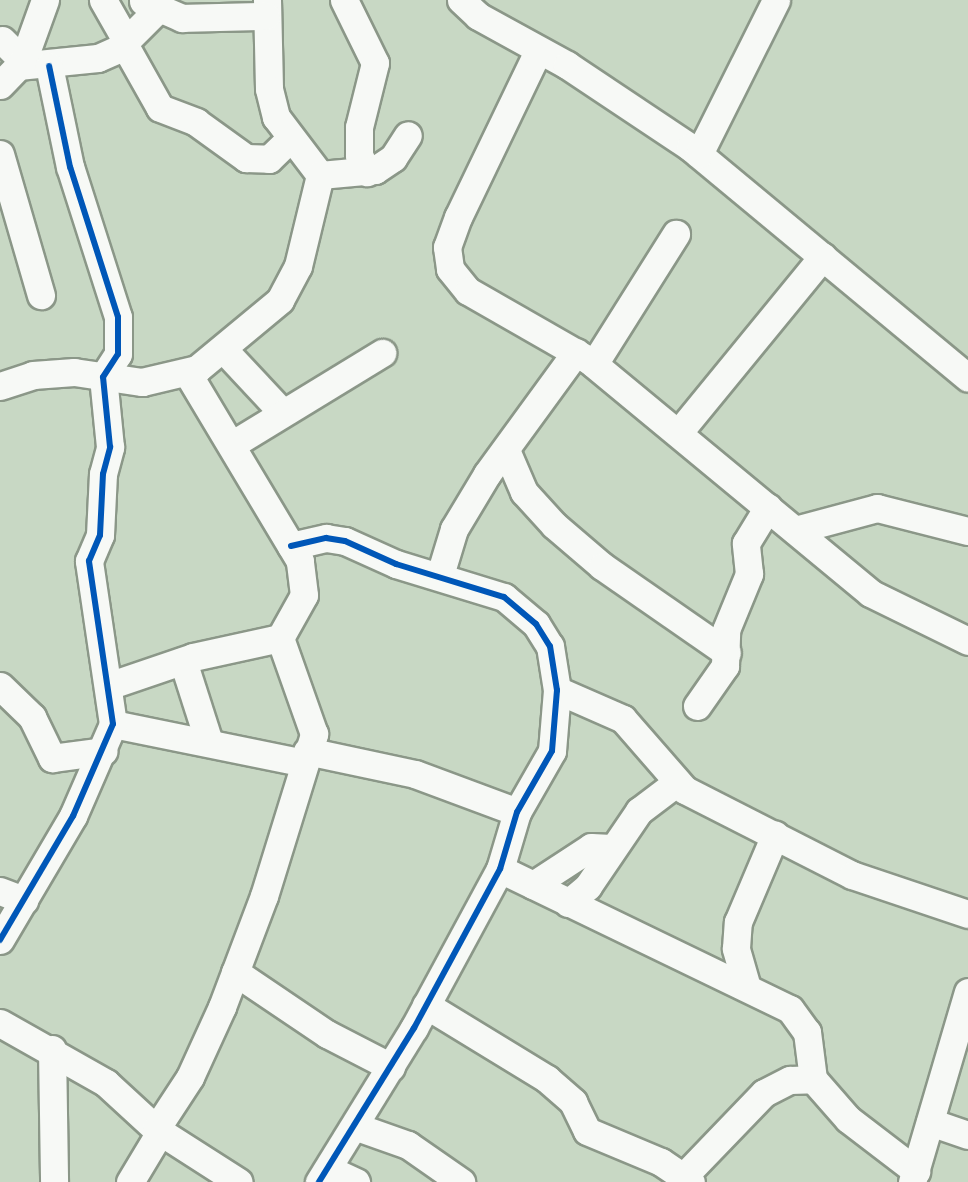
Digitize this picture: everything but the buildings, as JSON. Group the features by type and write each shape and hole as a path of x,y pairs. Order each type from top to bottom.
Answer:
{"street":[{"path":"0,940 12,895 104,751 113,724 89,561 100,535 110,447 104,377 118,354 118,317 70,167 23,63 37,32 45,0"},
{"path":"103,0 160,108 196,122 246,158 269,159 291,138"},
{"path":"344,0 375,63 358,135 367,172"},
{"path":"461,0 478,16 538,51 699,154 968,378"},
{"path":"699,154 777,0"},
{"path":"23,63 98,58 125,43 150,5 200,19 266,8 269,89 276,117 320,175"},
{"path":"538,51 458,217 447,247 450,269 468,291 585,358 679,432 880,599 968,641"},
{"path":"320,175 367,172 393,158 408,135"},
{"path":"0,154 41,296"},
{"path":"0,386 33,375 74,372 142,382 187,372 224,350 280,300 298,266 320,175"},
{"path":"440,575 454,529 506,450 585,358 676,234"},
{"path":"679,432 823,255"},
{"path":"224,350 282,412"},
{"path":"233,444 382,353"},
{"path":"108,686 183,661 280,638 304,595 304,576 291,546 233,444 187,372"},
{"path":"506,450 524,492 554,525 602,566 727,653"},
{"path":"697,706 718,680 727,653 726,630 749,574 746,543 768,507"},
{"path":"795,530 877,508 968,531"},
{"path":"291,546 326,538 345,542 396,564 440,575 504,597 536,624 550,646 557,690 552,750 518,812 500,869 357,1126 323,1175 356,1182"},
{"path":"130,1182 190,1077 235,972 314,734 308,706 280,638"},
{"path":"183,661 209,742"},
{"path":"557,690 623,719 676,783 852,875 968,914"},
{"path":"2,692 32,717 52,758 104,751"},
{"path":"113,724 209,742 415,774 518,812"},
{"path":"568,903 588,886 611,848 639,811 676,783"},
{"path":"721,972 737,933 747,895 775,835"},
{"path":"533,885 591,847 611,848"},
{"path":"500,869 568,903 746,984 802,1019 813,1079 848,1119 914,1176 968,992"},
{"path":"737,933 746,984"},
{"path":"235,972 327,1035 391,1067"},
{"path":"426,1005 547,1079 573,1102 587,1131 688,1179 764,1093 790,1080 813,1079"},
{"path":"0,1023 52,1049 106,1083 158,1131 239,1182"},
{"path":"52,1049 54,1182"},
{"path":"930,1122 968,1135"},
{"path":"357,1126 408,1145 461,1182"}],"cycle path":[{"path":"0,940 73,816 113,724 89,561 100,535 103,474 110,447 103,377 118,354 118,317 70,167 49,66"},
{"path":"291,546 326,538 345,541 396,564 504,597 536,624 550,646 557,690 552,751 517,812 500,869 414,1028 319,1182"}]}
